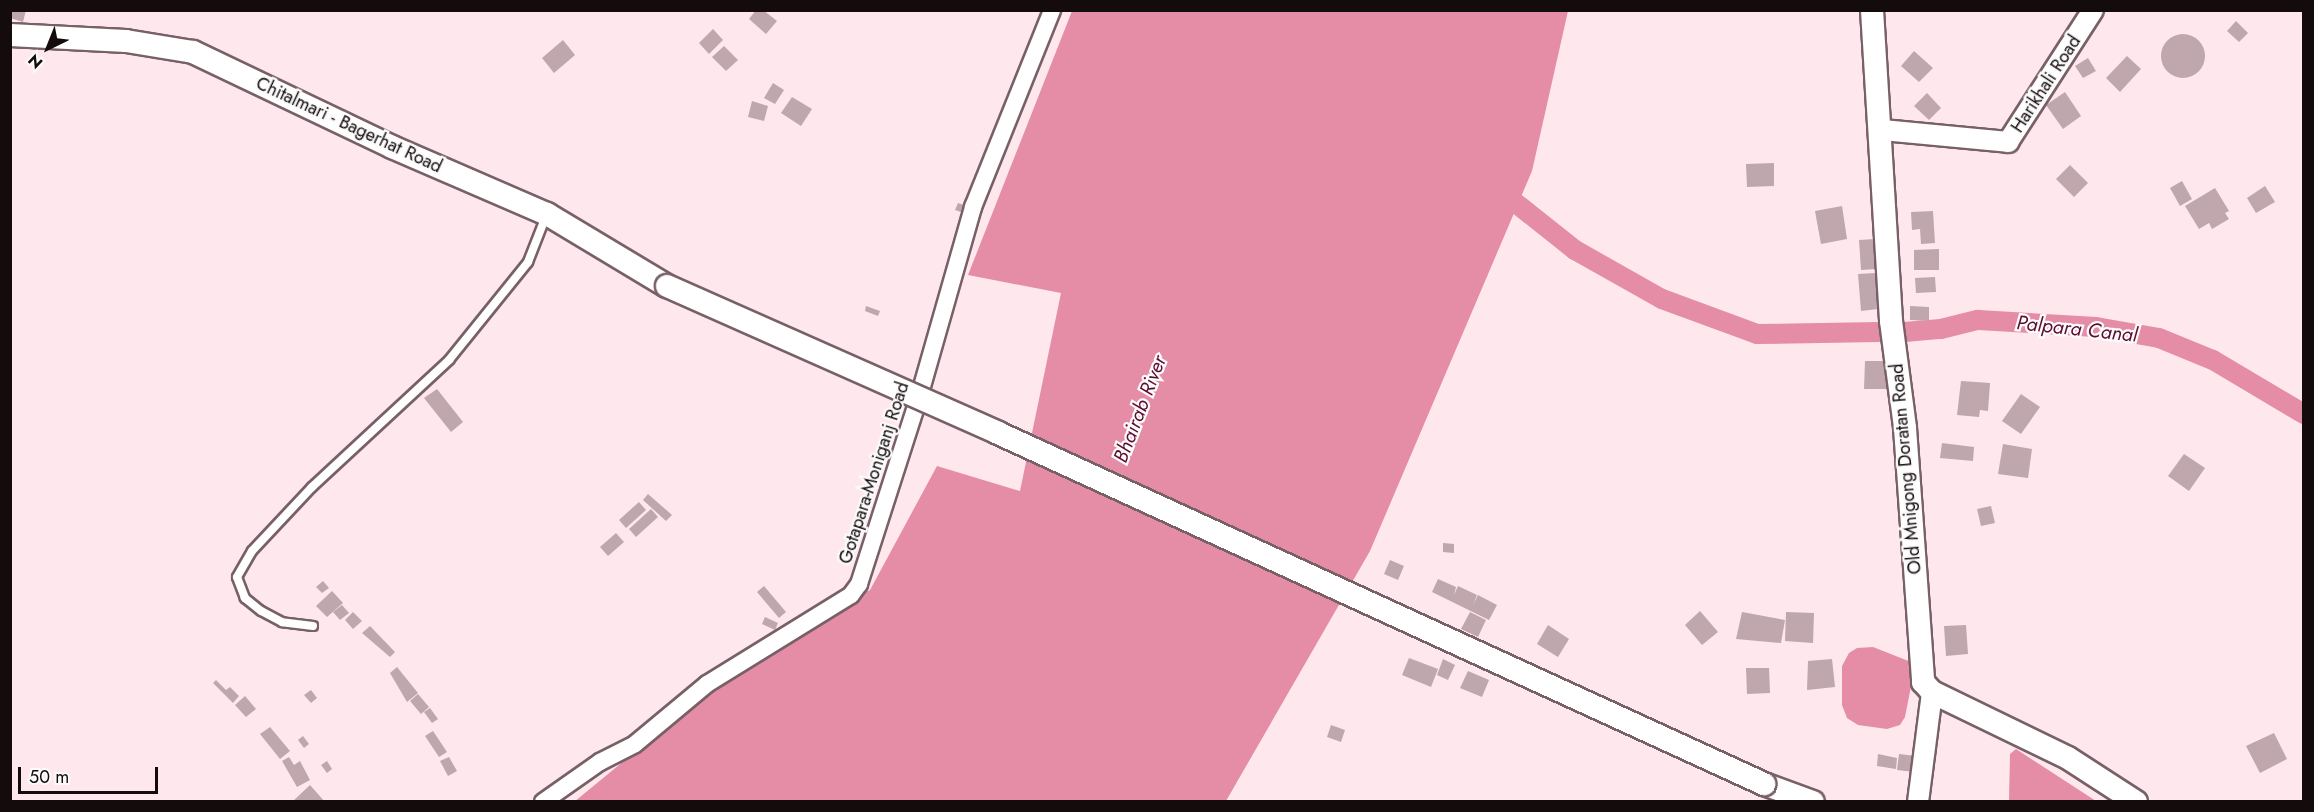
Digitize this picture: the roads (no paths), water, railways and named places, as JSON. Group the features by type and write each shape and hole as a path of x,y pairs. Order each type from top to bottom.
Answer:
{"main road":[{"name":"Old Mnigong Doratan Road","path":"1872,10 1882,130 1891,321 1905,428 1919,655 1923,682 1932,692"},
{"name":"Chitalmari - Bagerhat Road","path":"10,35 126,41 193,52 392,147 547,214 667,286 998,433 1764,784 1813,801"},
{"path":"1932,692 2040,742 2136,801"}],"street":[{"name":"Gotapara-Moniganj Road","path":"543,801 600,762 636,744 707,684 851,594 859,584 919,397 973,207 1052,10"},
{"name":"Harikhali Road","path":"1882,130 2008,142 2093,10"},
{"path":"1918,801 1932,692"}],"lane":[{"path":"313,626 282,622 261,611 245,598 237,577 252,551 312,488 449,360 528,262 547,214"}],"water":[{"name":"Bhairab River","path":"1072,11 1568,11 1532,171 1370,551 1226,801 574,802 743,663 870,590 937,466 1020,491 1061,293 968,275"},
{"path":"1873,647 1911,662 1914,671 1905,717 1900,725 1887,729 1858,725 1847,718 1842,705 1842,666 1849,653 1857,648"},
{"path":"2016,749 2096,801 2009,801 2010,754"}],"waterway":[{"path":"1498,189 1575,250 1662,299 1757,334 1879,332"},
{"name":"Palpara Canal","path":"1905,332 1941,329 1978,320 2096,327 2159,338 2213,360 2304,414"}]}
